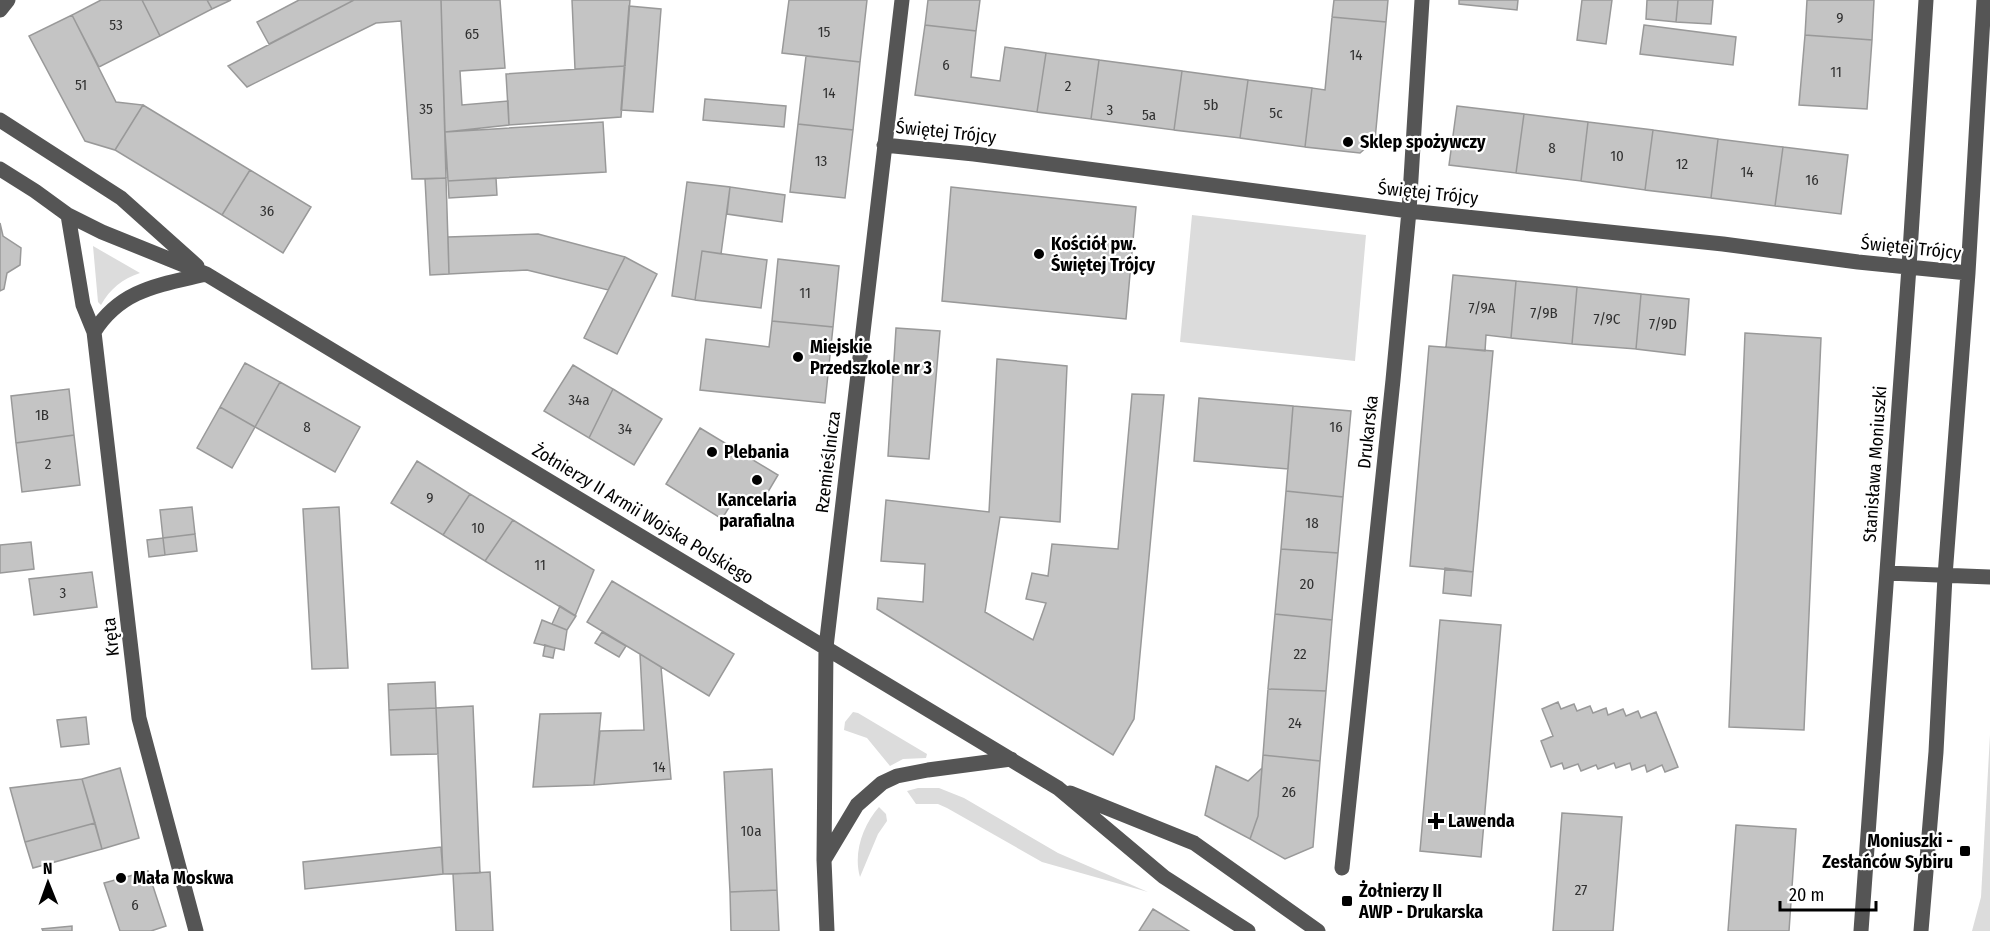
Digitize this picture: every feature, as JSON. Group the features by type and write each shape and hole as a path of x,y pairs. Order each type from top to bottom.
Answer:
{"street":[{"path":"2,0 7,0"},
{"path":"0,10 7,0"},
{"name":"Rzemieślnicza","path":"827,931 824,860 826,647 902,0"},
{"name":"Drukarska","path":"1342,868 1391,404 1408,211 1422,0"},
{"name":"Stanisława Moniuszki","path":"1861,931 1910,267 1926,0"},
{"path":"1921,931 1936,752 1945,576 1968,273 1984,0"},
{"name":"Żołnierzy II Armii Wojska Polskiego","path":"0,120 121,198 206,274"},
{"name":"Świętej Trójcy","path":"884,145 974,154 1408,211 1724,243 1968,273"},
{"name":"Żołnierzy II Armii Wojska Polskiego","path":"0,169 68,215 102,232 206,274 1011,759 1058,788 1164,877 1248,931"},
{"name":"Kręta","path":"68,215 83,305 94,332 139,718 196,931"},
{"path":"94,332 111,310 138,292 206,274"},
{"path":"1887,573 1990,577"},
{"path":"824,860 857,805 882,783 897,776 928,770 1011,759"},
{"name":"Żołnierzy II Armii Wojska Polskiego","path":"1058,788 1194,843 1317,931"}],"shaded area":[{"path":"1192,215 1366,235 1355,361 1180,342"},
{"path":"93,246 140,273 117,285 101,305 98,302"},
{"path":"853,712 927,754 926,758 903,759 890,766 867,738 844,730 845,722"},
{"path":"1990,735 1990,931 1972,931 1981,897"},
{"path":"918,788 939,788 964,798 1058,853 1148,892 1042,862 947,808 938,804 916,804 907,791"},
{"path":"879,807 886,814 887,821 878,834 860,877 858,858 861,840 868,822"}],"building":[{"path":"101,0 142,0 160,36 99,67 72,15"},
{"path":"142,0 207,0 212,9 160,36"},
{"path":"207,0 231,0 212,9"},
{"path":"299,0 354,0 269,44 257,22"},
{"path":"354,0 441,0 446,178 412,179 401,21 376,23 247,87 228,66"},
{"path":"441,0 500,0 505,68 460,71 462,105 508,101 509,125 445,132"},
{"path":"572,0 630,0 625,66 575,69"},
{"path":"789,0 867,0 860,62 782,53"},
{"path":"928,0 980,0 976,31 925,25"},
{"path":"1334,0 1388,0 1386,22 1332,17"},
{"path":"1459,0 1518,0 1517,10 1459,4"},
{"path":"1582,0 1612,0 1606,44 1577,40"},
{"path":"1647,0 1678,0 1676,22 1646,19"},
{"path":"1678,0 1713,0 1711,24 1676,22"},
{"path":"1807,0 1874,0 1872,40 1805,35"},
{"path":"629,6 661,9 653,112 621,110"},
{"path":"72,15 116,102 143,105 115,150 85,141 29,36"},
{"path":"1332,17 1386,22 1375,140 1360,153 1305,147 1312,88 1325,90"},
{"path":"925,25 976,31 971,77 1000,81 1005,47 1046,53 1037,112 915,95"},
{"path":"1644,25 1736,37 1733,65 1640,54"},
{"path":"1805,35 1872,40 1867,109 1799,105"},
{"path":"1046,53 1099,60 1091,119 1037,112"},
{"path":"806,56 860,62 853,130 798,124"},
{"path":"1099,60 1182,71 1174,130 1091,119"},
{"path":"625,66 621,117 509,125 506,74"},
{"path":"1182,71 1248,80 1240,138 1174,130"},
{"path":"1248,80 1312,88 1305,147 1240,138"},
{"path":"705,99 786,106 784,127 703,120"},
{"path":"143,105 250,170 222,215 115,150"},
{"path":"1457,106 1524,114 1516,173 1449,165"},
{"path":"1524,114 1588,122 1581,181 1516,173"},
{"path":"603,122 606,172 448,181 445,132"},
{"path":"1588,122 1653,130 1645,190 1581,181"},
{"path":"798,124 853,130 845,198 790,192"},
{"path":"1653,130 1718,139 1711,198 1645,190"},
{"path":"1718,139 1783,147 1775,206 1711,198"},
{"path":"1783,147 1848,155 1841,214 1775,206"},
{"path":"250,170 311,207 283,253 222,215"},
{"path":"446,178 449,274 430,275 425,179"},
{"path":"496,178 497,195 449,198 448,181"},
{"path":"687,182 730,187 721,254 702,251 695,300 672,296"},
{"path":"730,187 785,195 782,222 727,214"},
{"name":"Kościół pw. Świętej Trójcy","path":"951,187 1136,207 1126,319 942,301"},
{"path":"0,223 3,236 21,248 20,265 7,273 4,289 0,291"},
{"path":"538,234 625,257 608,290 527,270 449,274 448,237"},
{"path":"702,251 767,260 761,308 695,300"},
{"path":"625,257 657,274 617,354 584,338"},
{"path":"778,259 839,266 833,327 772,321"},
{"path":"1453,275 1516,281 1511,338 1486,335 1485,351 1446,347"},
{"path":"1516,281 1577,287 1572,344 1511,338"},
{"path":"1577,287 1641,294 1636,349 1572,344"},
{"path":"1641,294 1689,299 1685,355 1636,349"},
{"path":"772,321 833,327 825,403 700,390 706,339 769,347"},
{"path":"896,328 940,331 929,459 888,456"},
{"path":"1745,333 1821,338 1804,730 1729,727"},
{"path":"1429,346 1493,351 1473,572 1410,566"},
{"path":"997,359 1067,366 1060,522 1000,517 985,612 1033,640 1046,603 1026,599 1032,573 1048,576 1052,544 1118,549 1132,394 1164,395 1134,719 1113,755 877,609 878,598 923,602 925,564 881,561 886,500 989,512"},
{"path":"245,363 280,382 255,427 220,407"},
{"path":"573,365 613,389 589,438 544,411"},
{"path":"280,382 360,427 335,472 255,427"},
{"path":"69,389 74,435 16,443 11,396"},
{"path":"613,389 662,419 634,465 589,438"},
{"path":"1199,398 1293,406 1288,469 1194,461"},
{"path":"1293,406 1351,411 1343,497 1286,491"},
{"path":"220,407 255,427 232,468 197,448"},
{"name":"Plebania","path":"700,428 778,475 759,507 737,494 722,519 666,484"},
{"path":"74,435 80,485 22,492 16,443"},
{"path":"417,461 470,494 443,535 391,503"},
{"path":"1286,491 1343,497 1338,553 1281,549"},
{"path":"470,494 513,520 485,561 443,535"},
{"path":"192,507 195,534 163,538 160,510"},
{"path":"339,507 348,668 312,669 303,509"},
{"path":"513,520 594,570 575,616 485,561"},
{"path":"195,534 197,551 165,555 163,538"},
{"path":"163,538 165,555 149,557 147,540"},
{"path":"31,542 34,569 0,573 0,545"},
{"path":"1281,549 1338,553 1332,620 1275,614"},
{"path":"1445,568 1473,572 1471,596 1443,593"},
{"path":"92,572 97,607 34,615 29,579"},
{"path":"612,581 734,654 709,696 587,622"},
{"path":"560,606 576,616 567,630 552,624"},
{"path":"1275,614 1332,620 1326,691 1268,689"},
{"path":"542,620 567,630 564,650 534,643"},
{"path":"1440,620 1501,625 1481,857 1420,851"},
{"path":"602,632 626,646 619,657 595,643"},
{"path":"545,645 555,648 553,658 543,656"},
{"path":"640,654 661,667 671,779 594,785 600,731 644,730"},
{"path":"435,682 436,708 389,710 388,684"},
{"path":"1268,689 1326,691 1320,761 1263,755"},
{"path":"1558,702 1561,709 1574,704 1577,711 1590,706 1593,713 1606,708 1608,715 1623,709 1626,716 1638,711 1641,718 1656,712 1678,767 1665,772 1662,765 1647,772 1645,765 1632,770 1630,763 1616,768 1614,763 1598,769 1596,765 1581,771 1578,764 1564,769 1562,763 1551,767 1541,741 1553,736 1542,709"},
{"path":"473,706 480,873 443,874 436,708"},
{"path":"436,708 438,754 391,755 389,710"},
{"path":"601,713 594,785 533,787 540,714"},
{"path":"86,717 89,744 61,747 57,720"},
{"path":"1263,755 1320,761 1313,847 1285,859 1250,839 1258,816"},
{"path":"1216,766 1248,781 1262,768 1258,816 1250,839 1205,815"},
{"path":"120,768 139,838 102,849 82,779"},
{"path":"772,769 777,890 730,892 724,772"},
{"path":"82,779 95,823 25,842 10,788"},
{"path":"1562,813 1622,817 1613,931 1553,931"},
{"path":"95,823 102,849 33,868 25,842"},
{"path":"1736,825 1796,829 1789,931 1728,931"},
{"path":"441,847 443,874 305,889 303,862"},
{"path":"148,871 166,926 151,931 120,931 104,883"},
{"path":"490,872 493,931 456,931 453,874"},
{"path":"777,890 779,931 731,931 730,892"},
{"path":"1153,909 1189,931 1139,931"},
{"path":"72,926 72,931 43,931 42,929"}],"place":[{"name":"Sklep spożywczy","path":"1348,142"},
{"name":"Kościół pw. Świętej Trójcy","path":"1039,254"},
{"name":"Miejskie Przedszkole nr 3","path":"798,357"},
{"name":"Plebania","path":"712,452"},
{"name":"Kancelaria parafialna","path":"757,480"},
{"name":"Lawenda","path":"1436,821"},
{"name":"Moniuszki - Zesłańców Sybiru","path":"1965,851"},
{"name":"Mała Moskwa","path":"121,878"},
{"name":"Żołnierzy II AWP - Drukarska","path":"1347,901"}]}
